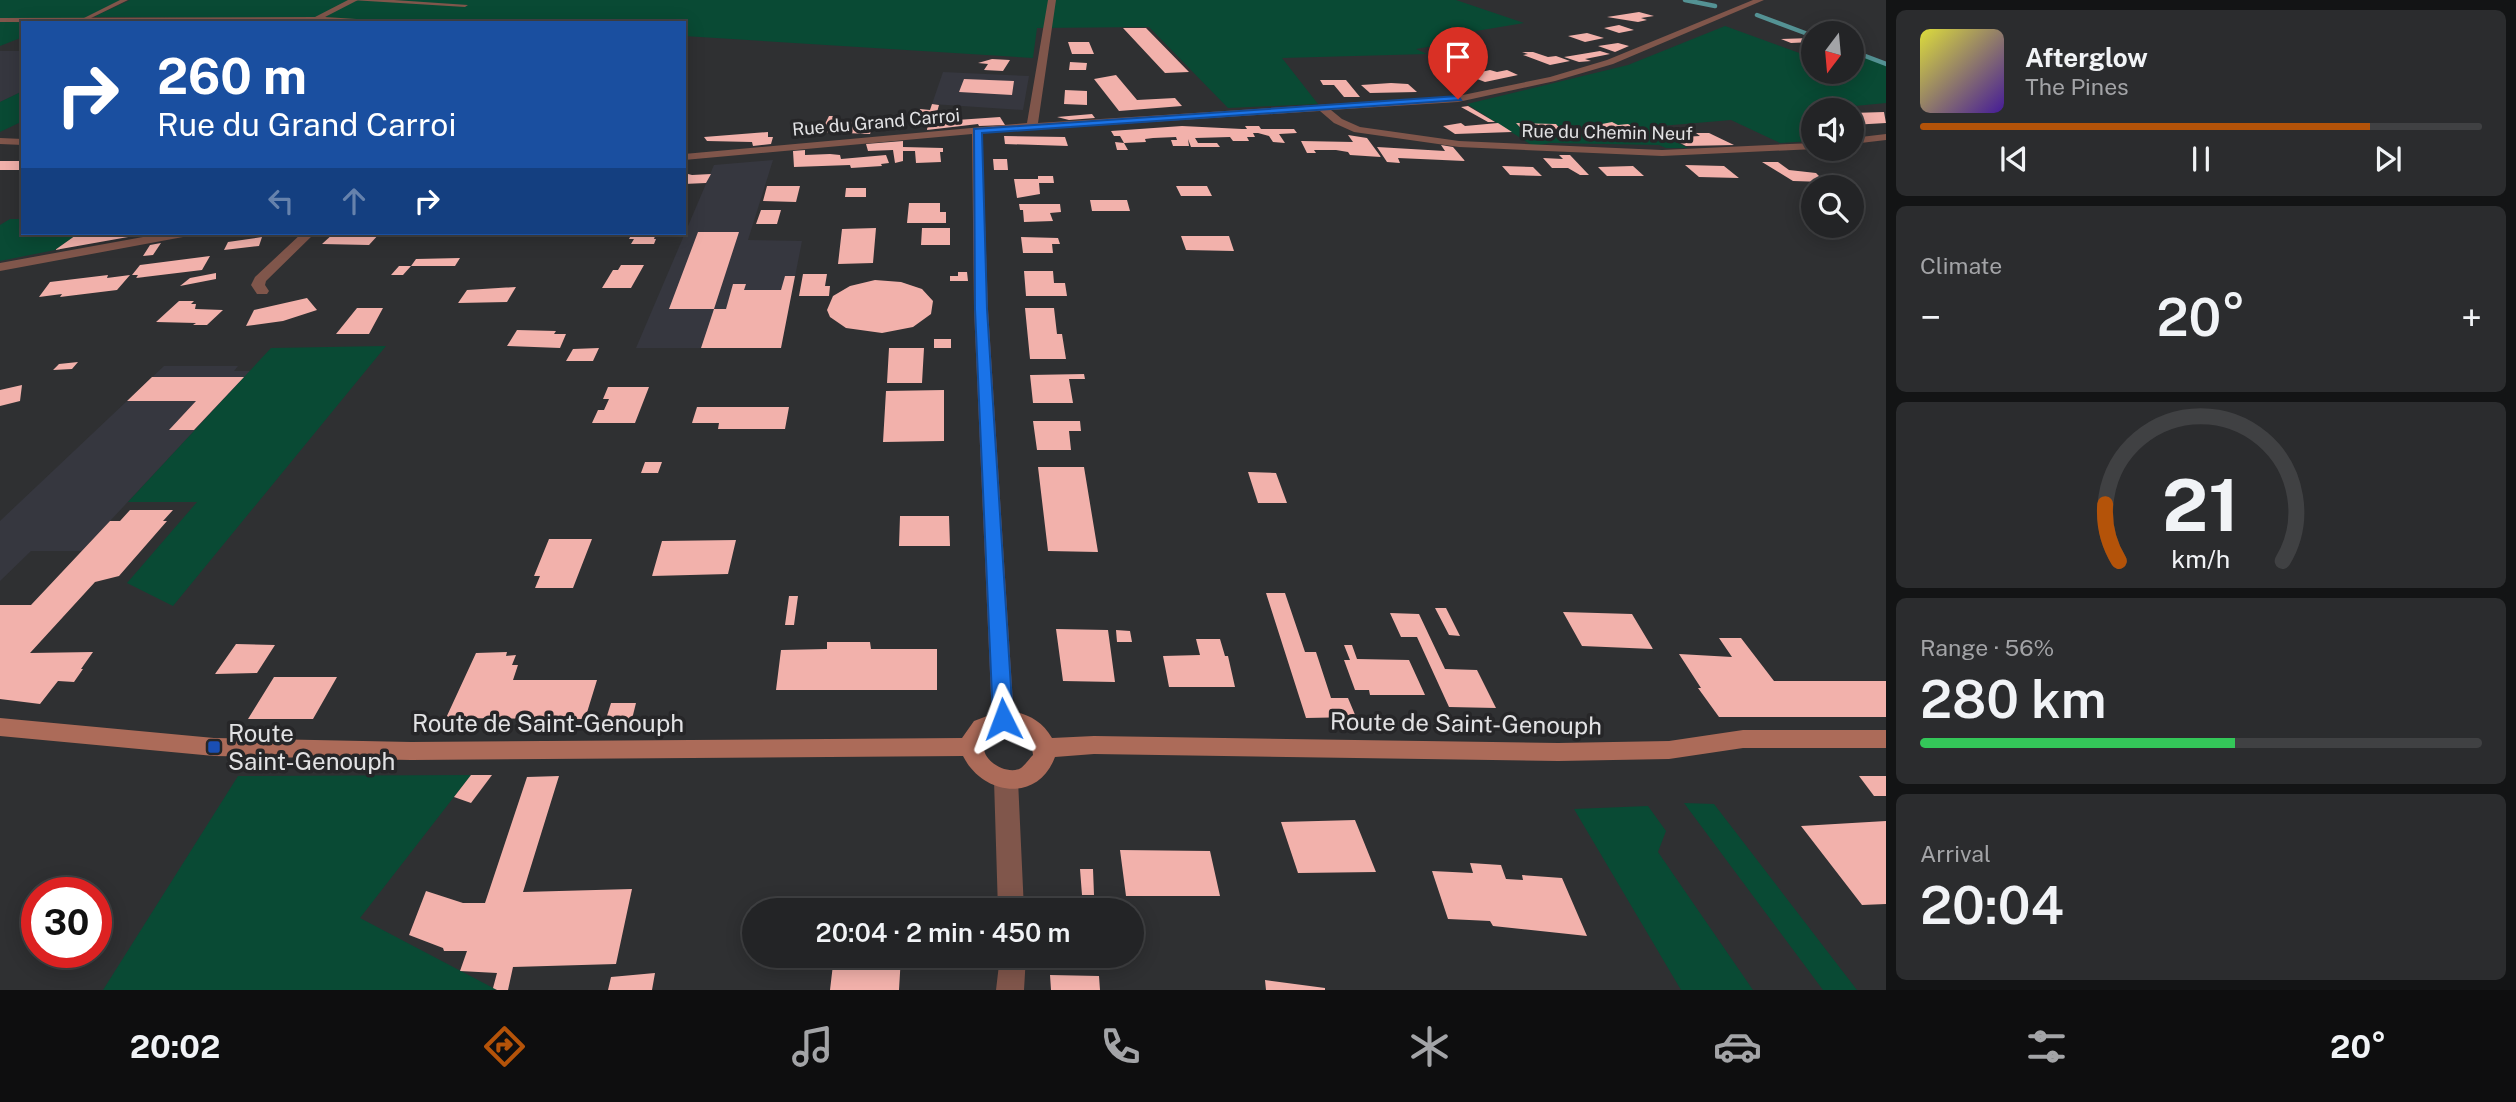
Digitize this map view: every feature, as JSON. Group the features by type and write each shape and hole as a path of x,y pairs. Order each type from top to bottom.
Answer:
{"street":[{"path":"316,19 354,0"},
{"path":"1032,127 1052,0"},
{"name":"Rue du Grand Carroi","path":"686,157 977,131 1458,99 1552,79 1609,62 1760,0"},
{"path":"0,20 366,21"},
{"name":"Rue du Chemin Neuf","path":"1323,108 1343,124 1358,130 1459,144 1662,153 1801,147"},
{"path":"977,131 981,309 1003,719"},
{"path":"1864,140 1886,137"},
{"path":"0,141 21,142"},
{"path":"0,267 172,235"},
{"path":"262,291 258,285 260,281 307,235"},
{"path":"1003,719 1015,720 1035,729 1045,748 1044,758 1030,775 1006,780 985,772 973,757 971,747 977,731 1003,719"},
{"name":"Route de Saint-Genouph","path":"0,727 227,747 436,751 971,747"},
{"name":"Route de Saint-Genouph","path":"1045,748 1094,745 1585,752 1669,750 1744,739 1886,739"},
{"path":"1006,780 1011,898"},
{"path":"1010,990 1012,968"}],"lane":[{"path":"85,19 125,0"},
{"path":"354,0 465,5"}],"shaded area":[{"path":"0,51 21,51 21,92 0,102"},
{"path":"943,72 1029,76 1023,110 932,104"},
{"path":"773,160 748,240 802,241 781,348 636,348 686,235 714,165"},
{"path":"164,366 238,366 234,371 250,371 82,551 31,551 0,581 0,521"}],"green space":[{"path":"0,0 121,0 85,18 0,18"},
{"path":"130,0 1456,0 1524,23 1452,35 1463,41 1416,49 1427,54 1282,58 1318,104 1228,108 1149,27 1037,28 1033,58 686,36 686,21 93,17"},
{"path":"0,22 21,22 21,38 0,46"},
{"path":"1725,26 1801,54 1801,84 1864,84 1864,56 1886,65 1886,103 1864,105 1864,98 1801,98 1801,142 1780,143 1731,120 1649,127 1688,148 1551,143 1533,146 1467,104 1628,65"},
{"path":"21,92 21,122 0,132 0,102"},
{"path":"10,219 21,219 21,235 76,235 55,250 0,261 0,225"},
{"path":"386,346 173,606 127,583 197,502 128,502 271,348"},
{"path":"471,775 360,918 497,990 103,990 238,776"},
{"path":"1684,803 1714,804 1857,990 1823,990"},
{"path":"1648,806 1666,831 1658,852 1753,990 1681,990 1574,809"}],"building":[{"path":"1639,12 1654,16 1641,18 1647,20 1638,22 1607,17"},
{"path":"1619,25 1634,30 1619,33 1604,28"},
{"path":"1123,28 1146,28 1189,72 1165,73"},
{"path":"1587,33 1604,38 1585,42 1568,36"},
{"path":"1801,38 1801,43 1791,43 1781,39"},
{"path":"1068,42 1089,42 1094,54 1072,54"},
{"path":"1618,43 1629,46 1615,52 1598,46"},
{"path":"1451,51 1470,58 1458,61 1438,53"},
{"path":"1600,51 1610,54 1579,62 1564,57"},
{"path":"1522,52 1556,56 1570,61 1550,65 1523,55 1528,54"},
{"path":"992,59 1010,60 1003,71 984,70 988,64 978,63"},
{"path":"1070,62 1087,63 1086,70 1069,70"},
{"path":"1490,70 1507,70 1518,75 1485,82 1467,75"},
{"path":"1116,75 1137,100 1175,98 1182,106 1119,111 1094,79"},
{"path":"964,79 1014,81 1012,95 959,92"},
{"path":"1320,80 1346,80 1360,97 1344,97 1334,85 1323,85"},
{"path":"1408,84 1417,92 1370,93 1361,85"},
{"path":"1065,90 1087,91 1087,105 1064,104"},
{"path":"932,104 939,105 936,116 928,116 926,121 915,121 920,109 930,110"},
{"path":"1468,106 1495,122 1488,122 1461,107"},
{"path":"1884,112 1886,123 1864,124 1864,113"},
{"path":"1092,114 1095,118 1069,120 1057,117"},
{"path":"829,116 838,116 836,121 854,122 852,126 860,126 862,122 889,122 887,127 873,127 870,134 821,132 818,136 792,135 797,125 790,125 792,121 824,126"},
{"path":"1000,117 1005,125 978,124 927,130 928,122"},
{"path":"1612,122 1618,125 1628,124 1645,133 1603,136 1587,127"},
{"path":"1461,123 1465,126 1498,123 1512,132 1455,134 1443,126"},
{"path":"1516,123 1556,124 1561,130 1571,130 1576,134 1537,132 1542,137 1529,137"},
{"path":"1182,126 1247,129 1245,126 1259,126 1261,129 1294,129 1297,133 1279,134 1285,143 1273,142 1269,136 1258,133 1253,133 1255,137 1247,137 1249,141 1233,141 1230,137 1195,138 1198,143 1217,143 1220,147 1191,147 1188,139 1189,146 1173,146 1171,140 1177,140 1176,137 1124,143 1120,136 1114,136 1111,131"},
{"path":"1665,128 1682,137 1709,133 1734,145 1686,146 1653,129"},
{"path":"768,132 768,137 773,137 771,144 753,146 752,142 707,141 704,137"},
{"path":"1348,135 1367,138 1381,157 1350,155 1348,152 1336,150 1314,150 1316,153 1307,153 1301,141 1353,142"},
{"path":"1004,136 1065,137 1068,146 1005,144"},
{"path":"903,141 903,147 943,148 943,152 940,152 941,162 916,163 915,151 903,151 903,161 895,163 893,150 868,151 866,144"},
{"path":"1115,142 1124,143 1128,150 1117,150"},
{"path":"1441,145 1453,147 1465,161 1398,158 1400,163 1387,162 1377,147 1445,151"},
{"path":"805,150 805,155 840,155 841,159 886,155 889,163 851,168 850,165 794,167 793,151"},
{"path":"1559,155 1570,155 1589,175 1580,175 1568,168 1552,168 1543,158 1563,159"},
{"path":"993,159 1007,159 1008,170 994,170"},
{"path":"0,161 21,161 21,170 0,170"},
{"path":"1762,162 1778,162 1789,170 1818,175 1801,175 1801,181 1793,181"},
{"path":"1685,165 1724,166 1739,178 1699,177"},
{"path":"1502,166 1533,167 1542,176 1510,175"},
{"path":"1633,166 1644,176 1607,176 1598,167"},
{"path":"686,174 711,174 706,183 686,184"},
{"path":"1038,176 1053,176 1054,183 1039,183 1040,194 1017,198 1014,179 1038,179"},
{"path":"767,186 800,186 796,202 763,201"},
{"path":"1176,186 1207,186 1212,196 1181,196"},
{"path":"846,188 866,188 866,197 845,197"},
{"path":"1090,200 1127,200 1130,211 1092,211"},
{"path":"909,203 940,203 940,212 946,212 946,223 907,223"},
{"path":"1019,204 1060,204 1061,212 1050,213 1053,221 1024,222 1023,210 1020,210"},
{"path":"761,210 781,210 777,224 756,224"},
{"path":"876,228 873,263 838,264 842,229"},
{"path":"922,228 950,228 950,245 921,245"},
{"path":"698,232 739,232 714,309 669,309"},
{"path":"76,235 139,235 55,250"},
{"path":"332,235 378,235 369,245 322,244"},
{"path":"631,235 655,235 656,239 654,244 631,244 634,239 629,239"},
{"path":"1181,236 1229,236 1234,251 1186,250"},
{"path":"262,237 259,246 224,250 228,242"},
{"path":"1021,237 1058,238 1060,244 1052,244 1053,253 1023,253"},
{"path":"161,243 153,255 143,256 150,245"},
{"path":"210,256 202,270 136,278 138,275 132,275 140,265"},
{"path":"460,258 455,266 411,266 416,259"},
{"path":"621,265 644,265 631,288 602,288 613,270 618,270"},
{"path":"399,266 411,266 403,275 391,275"},
{"path":"1024,271 1053,271 1054,283 1065,283 1067,296 1026,296"},
{"path":"958,272 967,272 968,281 950,281 950,276 958,276"},
{"path":"216,273 216,279 180,286 190,278"},
{"path":"803,274 827,274 825,286 830,286 829,296 799,296"},
{"path":"108,275 107,278 130,275 117,290 39,297 50,282"},
{"path":"785,276 795,276 781,348 701,348 714,309 726,309 733,284 746,284 744,290 781,290"},
{"path":"875,280 901,282 922,289 933,301 931,314 913,327 882,333 846,328 830,317 827,310 833,296 850,286"},
{"path":"516,287 507,302 458,303 467,290"},
{"path":"307,298 317,310 283,321 246,326 254,310"},
{"path":"179,301 194,301 191,304 196,304 195,309 223,310 207,325 156,322"},
{"path":"357,308 383,308 369,334 336,334"},
{"path":"1025,308 1054,308 1057,334 1062,334 1066,359 1030,359"},
{"path":"517,330 556,331 554,334 566,334 560,348 507,346"},
{"path":"934,339 951,339 951,348 934,348"},
{"path":"599,348 593,361 566,361 573,349"},
{"path":"889,348 924,348 922,383 887,383"},
{"path":"78,362 72,369 53,370 59,364"},
{"path":"1084,374 1085,379 1069,379 1073,403 1033,403 1030,375"},
{"path":"152,377 244,377 194,430 169,430 196,401 127,401"},
{"path":"22,385 20,401 0,406 0,390"},
{"path":"608,387 649,387 635,423 592,423 598,410 604,410 609,399 603,399"},
{"path":"944,390 944,441 883,442 886,391"},
{"path":"697,407 789,407 785,429 718,429 719,423 692,423"},
{"path":"1033,421 1080,421 1081,431 1069,431 1071,450 1037,450"},
{"path":"645,462 662,462 658,473 641,473"},
{"path":"1038,467 1084,467 1098,552 1048,551"},
{"path":"1248,472 1276,473 1287,503 1258,503"},
{"path":"130,510 173,510 163,521 167,521 119,576 95,582 30,653 93,652 83,669 74,682 58,681 40,704 0,699 0,605 31,605 110,521 120,521"},
{"path":"900,516 949,516 950,546 899,546"},
{"path":"549,539 592,539 573,588 535,588 540,576 534,576"},
{"path":"736,540 728,574 652,576 662,541"},
{"path":"1266,593 1285,593 1305,652 1316,652 1331,698 1348,698 1356,717 1306,718"},
{"path":"789,596 798,596 794,625 785,625"},
{"path":"1435,608 1446,608 1460,636 1449,635"},
{"path":"1563,612 1632,614 1653,649 1582,646"},
{"path":"1390,613 1419,614 1445,669 1477,670 1496,708 1449,707 1417,637 1401,637"},
{"path":"1056,629 1108,630 1115,682 1063,681"},
{"path":"1116,630 1130,631 1132,642 1117,642"},
{"path":"1719,638 1741,638 1774,681 1886,681 1886,717 1719,717 1698,688 1701,688 1679,654 1732,657"},
{"path":"1196,639 1220,639 1225,656 1228,656 1235,687 1169,687 1163,656 1200,655"},
{"path":"827,642 870,642 871,649 937,649 937,690 776,690 781,650 827,649"},
{"path":"236,644 275,645 257,673 215,674"},
{"path":"1344,645 1352,645 1357,659 1409,660 1425,695 1370,695 1369,690 1355,690 1344,660 1350,660"},
{"path":"507,652 506,656 516,655 512,665 518,665 513,680 597,680 585,719 446,718 476,653"},
{"path":"274,677 337,677 313,719 248,719"},
{"path":"611,703 636,703 632,719 606,719"},
{"path":"471,775 492,775 471,803 454,797"},
{"path":"559,776 523,892 632,889 616,964 513,967 508,990 497,990 493,988 497,973 460,971 467,951 444,951 443,948 409,935 426,891 463,903 485,903 527,777"},
{"path":"1859,776 1886,776 1886,796 1874,796"},
{"path":"1355,820 1376,872 1298,873 1281,822"},
{"path":"1886,821 1886,904 1862,905 1801,826"},
{"path":"1120,850 1210,851 1220,896 1126,896"},
{"path":"1470,863 1501,865 1506,879 1523,880 1522,875 1562,878 1587,936 1493,926 1490,921 1448,919 1432,871 1473,873"},
{"path":"1080,869 1093,869 1094,895 1082,895"},
{"path":"833,968 900,968 899,990 830,990"},
{"path":"655,973 652,990 608,990 611,977"},
{"path":"1050,975 1099,976 1100,990 1051,990"},
{"path":"1265,980 1325,988 1325,990 1266,990"}],"waterway":[{"path":"1685,0 1715,6"},
{"path":"1757,15 1801,32"},
{"path":"1864,56 1886,64"}],"place":[{"name":"Route Saint-Genouph","path":"214,747"}],"route":[{"path":"1003,719 981,309 977,131 1458,99"}]}
